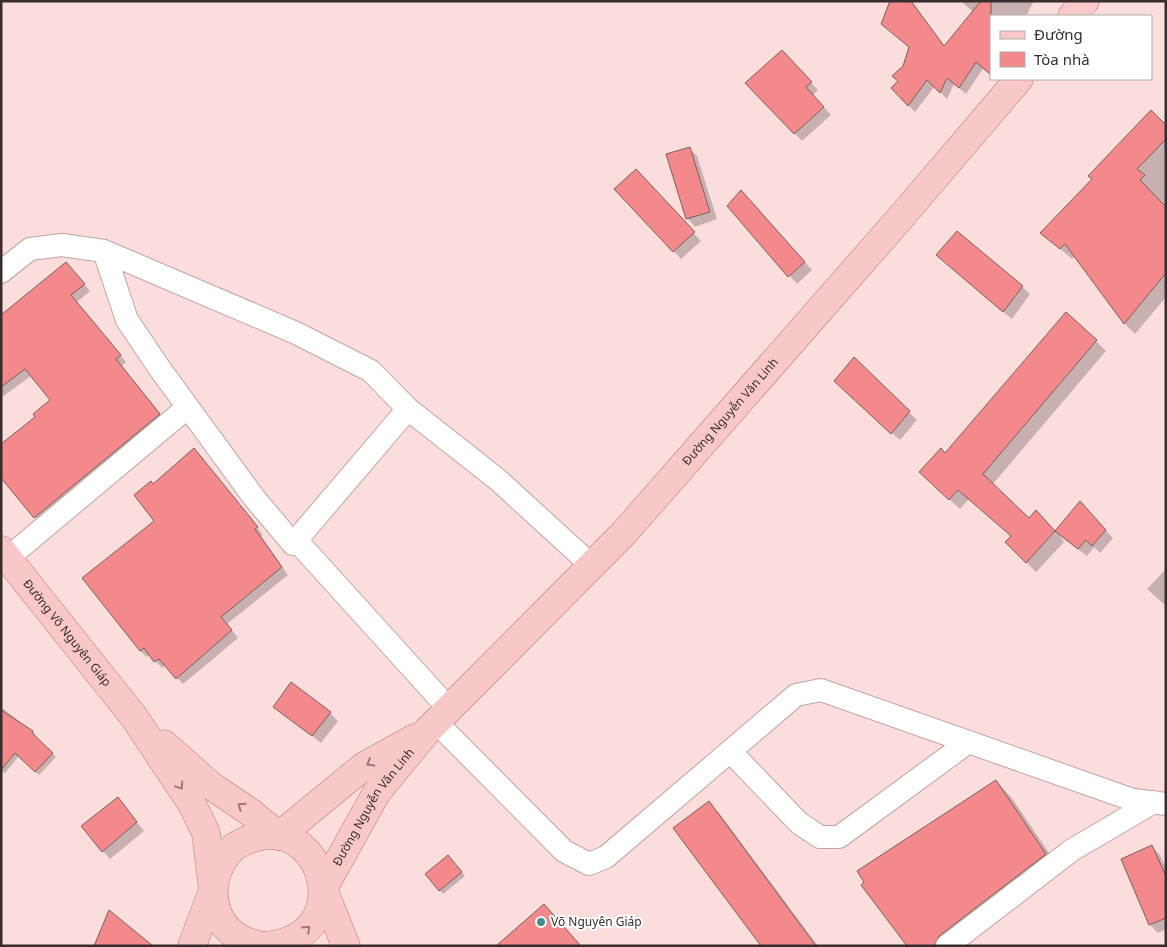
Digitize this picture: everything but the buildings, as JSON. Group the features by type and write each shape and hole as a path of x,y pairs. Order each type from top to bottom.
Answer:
{"main road":[{"path":"1073,15 1085,1"},
{"name":"Đường Nguyễn Văn Linh","path":"323,889 377,792 438,721 590,564 624,533 1018,80"},
{"name":"Đường Võ Nguyên Giáp","path":"5,553 134,717 192,804 206,833 213,890"},
{"name":"Đường Võ Nguyên Giáp","path":"134,717 210,785 250,812 279,836"},
{"name":"Đường Nguyễn Văn Linh","path":"279,836 364,766 438,721"},
{"path":"192,946 213,890 219,864 230,849 245,840 262,835 279,836 296,843 310,854 319,870 323,889 346,946"},
{"path":"213,890 218,914 228,929 244,940 262,946 281,945 298,937 312,925 321,908 323,889"}],"street":[{"path":"1,272 30,249 62,245 104,251 155,271 224,304 296,333 371,370 408,409 497,479 590,564"},
{"path":"104,251 127,320 255,499 293,544 408,409"},
{"path":"5,553 188,407"},
{"path":"296,540 438,721 564,851 589,864 606,857 796,695 821,690 1133,800 1160,803"},
{"path":"730,751 799,822 820,837 839,837 967,743"},
{"path":"947,946 1072,850 1160,803"}],"place":[{"name":"Võ Nguyên Giáp","path":"541,922"}]}
